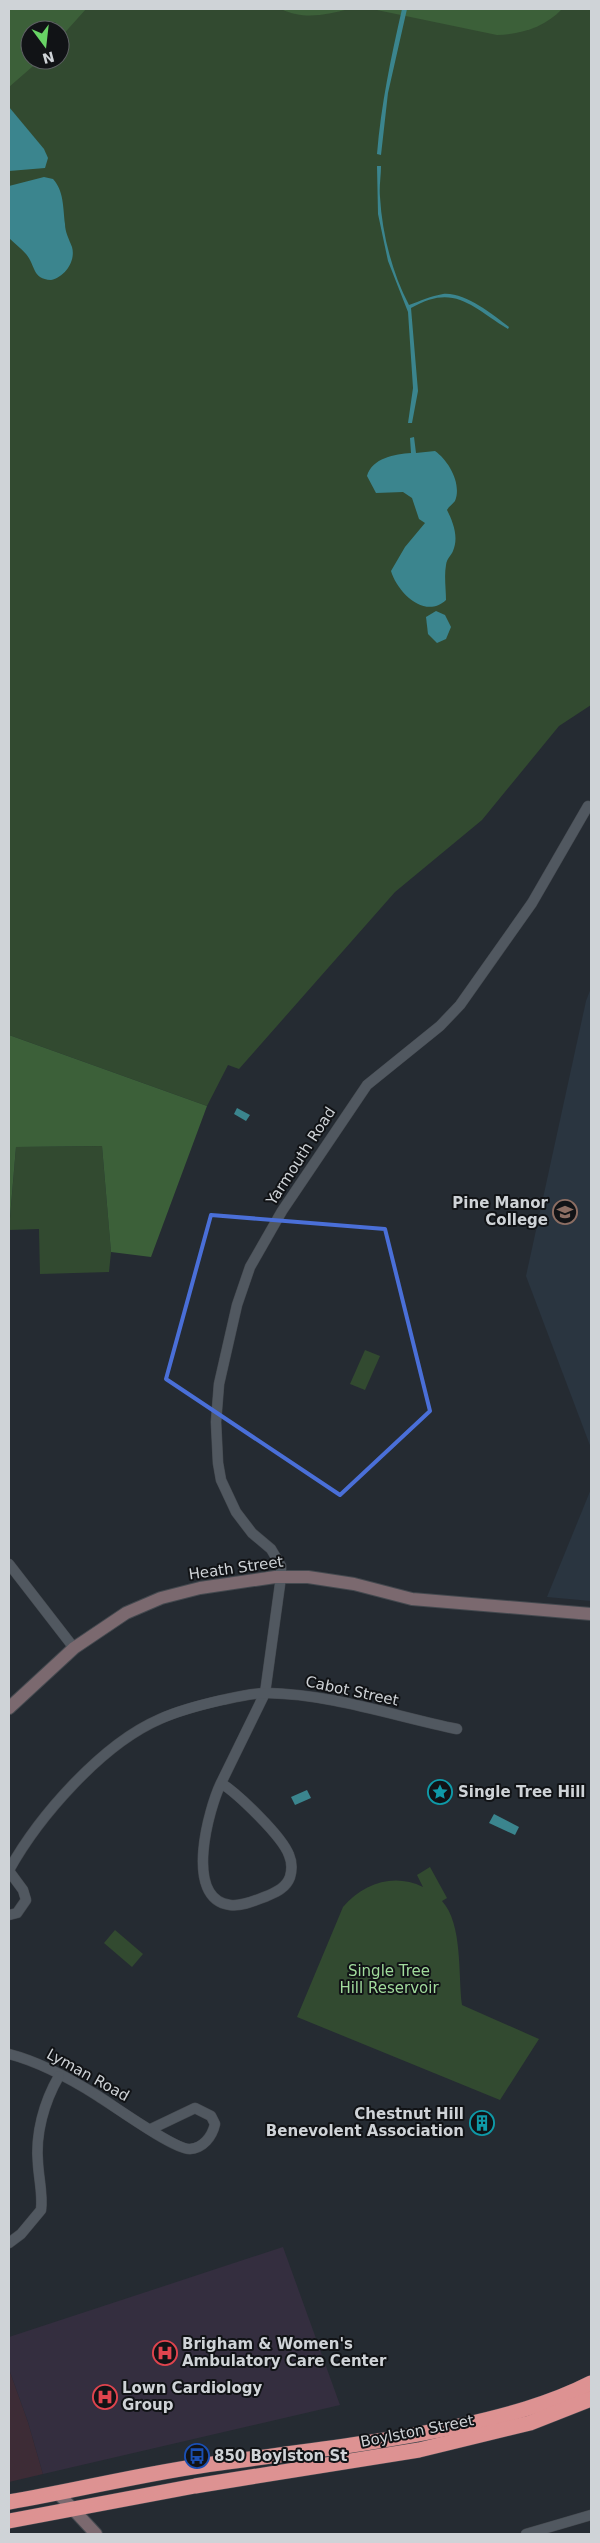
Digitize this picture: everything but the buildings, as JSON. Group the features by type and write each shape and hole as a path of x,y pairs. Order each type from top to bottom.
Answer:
{"highway":[{"name":"Boylston Street","path":"9,2502 191,2467 353,2446 428,2433 538,2405 591,2383"},
{"name":"Boylston Street","path":"9,2521 188,2487 345,2463 456,2442 530,2423 591,2399"}],"street":[{"name":"Yarmouth Road","path":"281,1577 281,1566 271,1549 252,1532 236,1512 221,1480 218,1463 216,1422 219,1384 237,1305 250,1267 282,1211 367,1085 440,1026 460,1005 532,903 588,806"},
{"path":"9,1564 74,1648"},
{"name":"Heath Street","path":"9,1708 74,1648 126,1613 161,1598 200,1588 281,1577 308,1577 354,1584 412,1599 591,1614"},
{"path":"221,1783 236,1794 280,1841 291,1862 290,1874 286,1885 260,1899 238,1905 219,1902 212,1895 204,1870 205,1830 213,1801 221,1783 264,1693 281,1577"},
{"name":"Cabot Street","path":"9,1914 17,1913 26,1900 23,1890 9,1871 41,1822 66,1792 96,1763 128,1738 158,1719 190,1707 264,1693 324,1698 457,1729"},
{"name":"Lyman Road","path":"9,2054 26,2058 97,2095 167,2140 188,2149 201,2146 207,2140 215,2124 212,2116 195,2108 151,2129"},
{"path":"9,2243 26,2229 41,2210 37,2161 38,2138 43,2114 59,2076"},
{"path":"57,2492 96,2534"},
{"path":"9,2494 25,2499"},
{"path":"526,2534 591,2515"}],"highlighted area":[{"path":"211,1215 385,1229 430,1411 340,1495 166,1379"}],"shaded area":[{"name":"Pine Manor College","path":"591,988 591,1448 526,1276 586,1001"},
{"path":"591,1489 591,1601 547,1597"},
{"name":"Brigham & Women's Ambulatory Care Center","path":"283,2247 340,2405 43,2474 28,2422 9,2369 9,2337"},
{"path":"9,2369 28,2422 43,2474 9,2482"}],"green space":[{"path":"9,9 591,9 591,705 559,726 482,820 395,892 239,1069 228,1065 207,1106 9,1035"},
{"path":"9,9 86,9 70,27 70,20 20,20 20,70 29,70 9,87"},
{"path":"281,9 349,9 323,15 306,15"},
{"path":"372,9 562,9 541,25 524,31 497,35"},
{"path":"9,1035 207,1106 151,1257 111,1252 102,1146 16,1147 9,1229"},
{"path":"102,1146 111,1252 109,1272 40,1274 39,1229 9,1230 16,1147"},
{"path":"365,1350 380,1356 365,1390 350,1384"},
{"name":"Single Tree Hill Reservoir","path":"430,1867 447,1898 442,1901 449,1911 457,1936 462,2005 539,2039 500,2100 297,2017 343,1907 360,1892 380,1883 401,1881 423,1887 417,1875"},
{"path":"115,1930 143,1954 132,1967 104,1943"}],"water":[{"path":"402,9 407,9 388,93 381,155 377,154 381,117"},
{"path":"9,107 44,149 48,158 45,168 9,171"},
{"path":"377,166 381,166 381,211 386,239 393,266 409,305 439,295 451,294 460,296 478,305 509,327 508,329 462,301 451,298 426,301 411,308 418,391 412,423 408,423 413,388 408,312 388,261 378,214"},
{"path":"44,177 53,179 59,189 66,230 73,252 71,263 65,272 51,280 40,277 37,274 26,254 9,238 9,186"},
{"path":"414,437 416,453 435,451 440,455 453,473 457,487 455,501 447,510 453,525 455,546 446,565 446,600 438,605 429,607 413,601 406,595 394,579 391,571 405,547 425,523 419,519 412,498 403,492 376,493 367,476 379,461 398,454 411,453 410,438"},
{"path":"436,611 445,615 451,627 446,639 437,643 428,634 426,617"},
{"path":"237,1108 250,1115 246,1121 234,1114"},
{"path":"307,1790 311,1798 295,1805 291,1797"},
{"path":"494,1814 519,1827 515,1835 489,1823"}],"place":[{"name":"Pine Manor College","path":"565,1212"},
{"name":"Single Tree Hill","path":"440,1792"},
{"name":"Chestnut Hill Benevolent Association","path":"482,2123"},
{"name":"Brigham & Women's Ambulatory Care Center","path":"165,2353"},
{"name":"Lown Cardiology Group","path":"105,2397"},
{"name":"850 Boylston St","path":"197,2456"}]}
